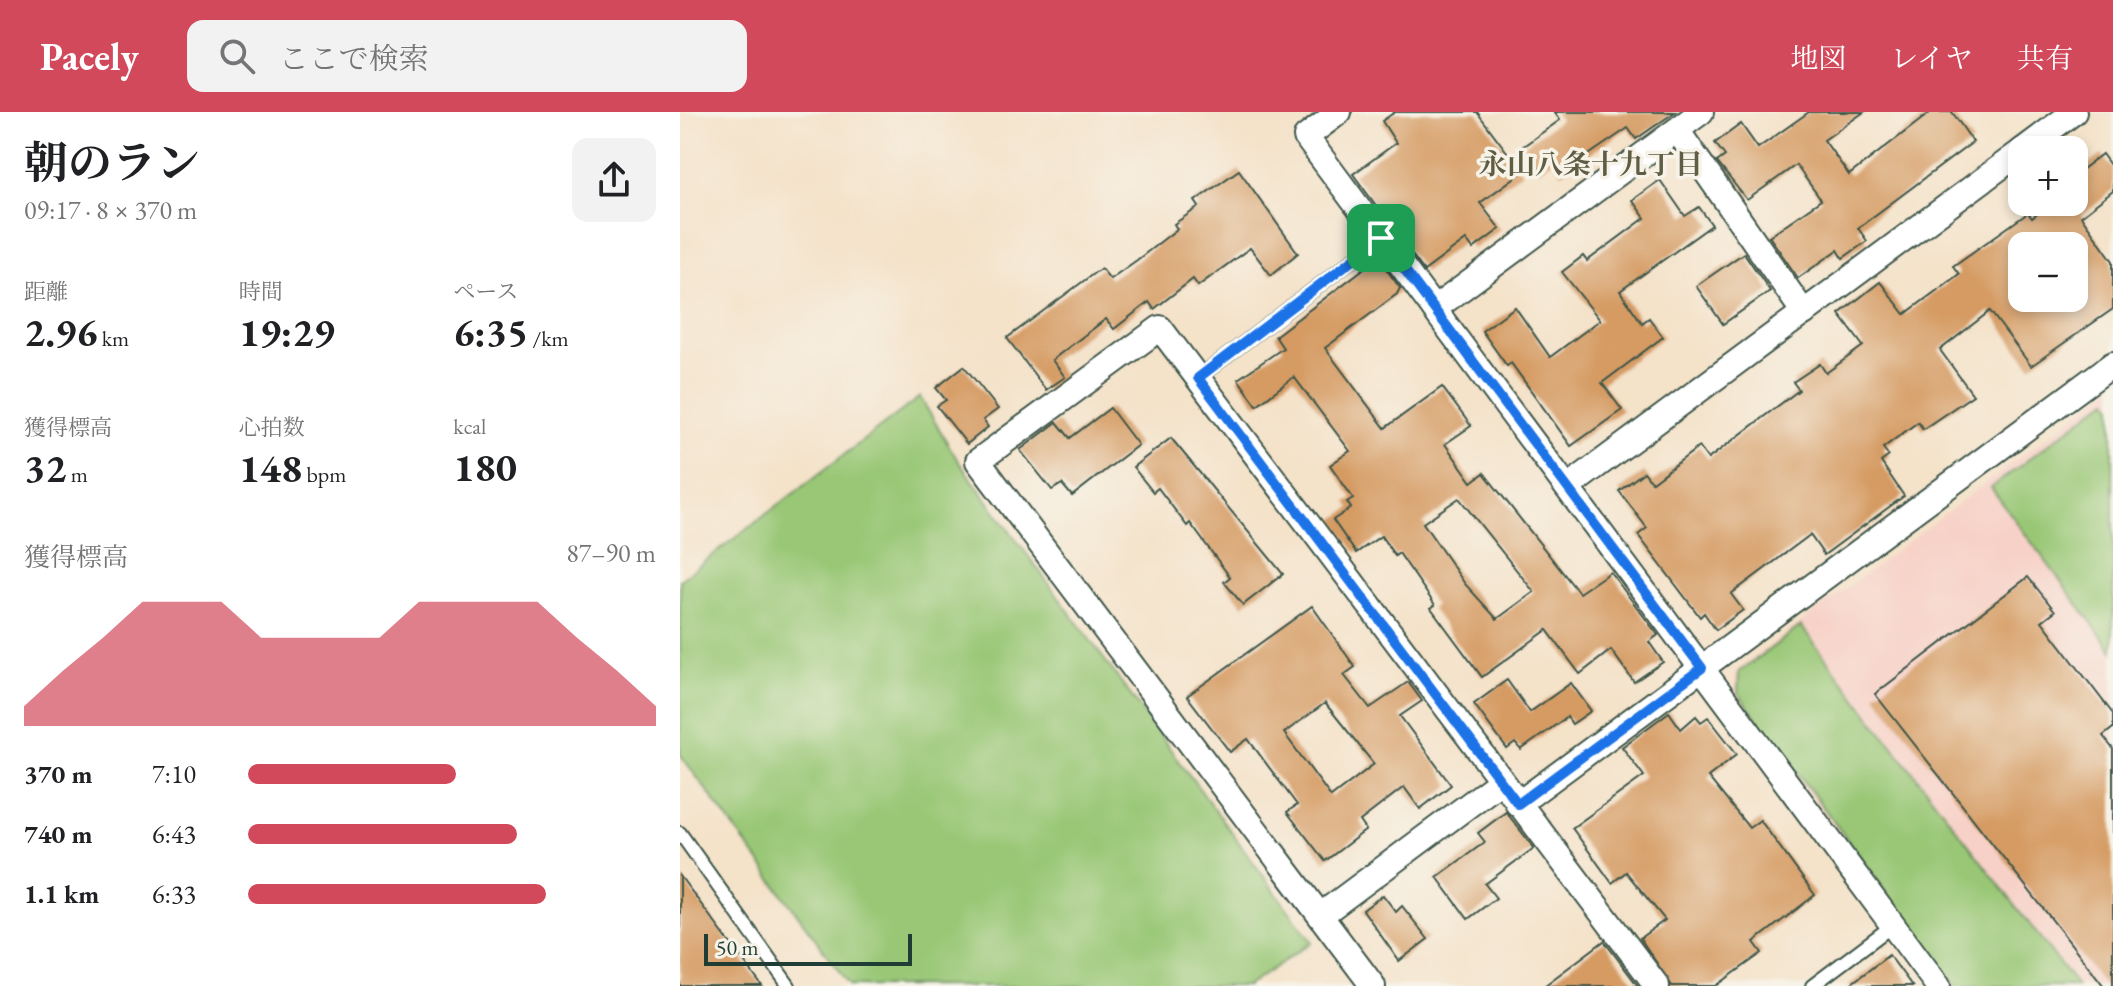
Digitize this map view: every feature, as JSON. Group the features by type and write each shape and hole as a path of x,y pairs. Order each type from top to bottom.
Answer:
{"street":[{"path":"1339,112 1306,137 1938,986"},
{"path":"1434,309 1701,112"},
{"path":"2041,136 2074,112"},
{"path":"1677,130 1804,313"},
{"path":"1568,487 2008,160"},
{"path":"1373,986 978,461 1160,328 1657,986"},
{"path":"1518,804 2113,364"},
{"path":"1321,915 1501,781"}],"lane":[{"path":"1198,378 1381,238"},
{"path":"680,833 789,986"},
{"path":"1812,986 1893,925"}],"shaded area":[{"path":"2113,387 2113,986 1952,986 1735,694 1735,672"}],"green space":[{"path":"920,397 957,459 1312,942 1247,986 850,986 680,754 680,580"},
{"path":"2108,399 2113,406 2113,651 1991,488"},
{"path":"1801,626 2077,986 1956,986 1738,693 1739,672"}],"building":[{"path":"1395,112 1477,112 1522,172 1480,203 1500,229 1473,249 1466,240 1424,271 1353,174 1396,143 1382,121"},
{"path":"1554,112 1675,112 1636,139 1628,128 1562,173 1553,160 1538,170 1522,147 1560,120"},
{"path":"1809,112 1864,112 1824,140 1849,175 1931,112 1952,112 1973,142 1858,228 1867,241 1843,258 1838,250 1798,278 1769,236 1821,200 1796,165 1747,200 1717,162 1725,156 1715,143 1741,124 1758,148"},
{"path":"2102,154 2113,169 2113,191 2088,211 2088,164"},
{"path":"1239,170 1298,253 1271,275 1250,248 1198,286 1193,279 1154,309 1149,302 1114,329 1106,319 1052,360 1065,377 1046,390 1007,338 1101,268 1110,279 1137,260 1177,229 1174,224 1199,207 1195,201"},
{"path":"1660,180 1685,216 1699,207 1712,225 1620,291 1642,323 1649,318 1663,337 1602,383 1622,410 1571,446 1511,363 1507,366 1482,331 1515,307 1550,357 1600,320 1562,272 1583,256 1587,261 1645,218 1632,200"},
{"path":"2024,216 2081,216 2113,261 2113,309 2031,366 1990,311 1940,350 1973,395 1923,429 1918,422 1883,448 1889,456 1881,462 1904,496 1824,555 1810,535 1731,594 1743,610 1716,630 1704,613 1700,617 1638,535 1647,528 1619,491 1644,472 1652,482 1699,447 1708,459 1799,390 1793,382 1820,364 1826,373 1863,346 1839,314 1880,282 1905,314 1959,274 1953,266"},
{"path":"1744,253 1770,291 1723,324 1696,286"},
{"path":"1378,258 1400,288 1397,294 1325,348 1385,428 1442,387 1471,426 1445,444 1472,482 1484,473 1579,593 1610,572 1658,635 1649,642 1663,662 1634,682 1611,650 1580,674 1547,630 1482,677 1431,608 1435,605 1399,553 1395,556 1381,536 1356,553 1333,520 1351,508 1347,502 1353,498 1330,465 1350,451 1294,377 1257,405 1238,379 1283,348 1275,336","holes":["1459,498 1534,592 1497,619 1465,584 1423,523"]},
{"path":"964,366 998,409 983,420 988,427 967,444 937,406 946,400 936,388"},
{"path":"1110,408 1138,445 1072,496 1062,484 1052,490 1020,450 1057,422 1070,438"},
{"path":"1171,438 1283,574 1243,605 1224,582 1230,577 1190,523 1187,526 1158,488 1153,492 1133,467"},
{"path":"2028,577 2055,611 2042,621 2113,714 2113,728 2103,736 2113,749 2113,986 2104,986 1875,694"},
{"path":"1312,606 1355,667 1344,675 1370,708 1408,682 1422,701 1400,716 1451,785 1420,809 1404,787 1360,821 1366,830 1325,861 1287,812 1297,805 1248,739 1230,752 1187,696","holes":["1325,703 1374,764 1331,797 1284,733"]},
{"path":"1507,680 1530,712 1571,683 1591,711 1572,724 1567,717 1521,750 1515,743 1507,749 1474,704"},
{"path":"1669,712 1681,729 1696,716 1701,722 1708,717 1737,754 1708,777 1749,828 1760,820 1815,895 1754,942 1762,953 1716,986 1672,986 1640,938 1665,920 1626,872 1612,883 1572,828 1644,776 1622,747"},
{"path":"1506,812 1534,848 1485,884 1496,898 1468,919 1437,877 1485,842 1478,833"},
{"path":"680,876 762,986 680,986"},
{"path":"1383,895 1396,912 1402,906 1428,939 1399,961 1363,910"},
{"path":"1604,941 1638,986 1544,986"},
{"path":"1889,955 1912,986 1848,986"}],"district":[{"name":"永山八条十九丁目","path":"1591,164"}],"route":[{"path":"1381,238 1702,668 1518,804 1198,378 1381,238"}]}
